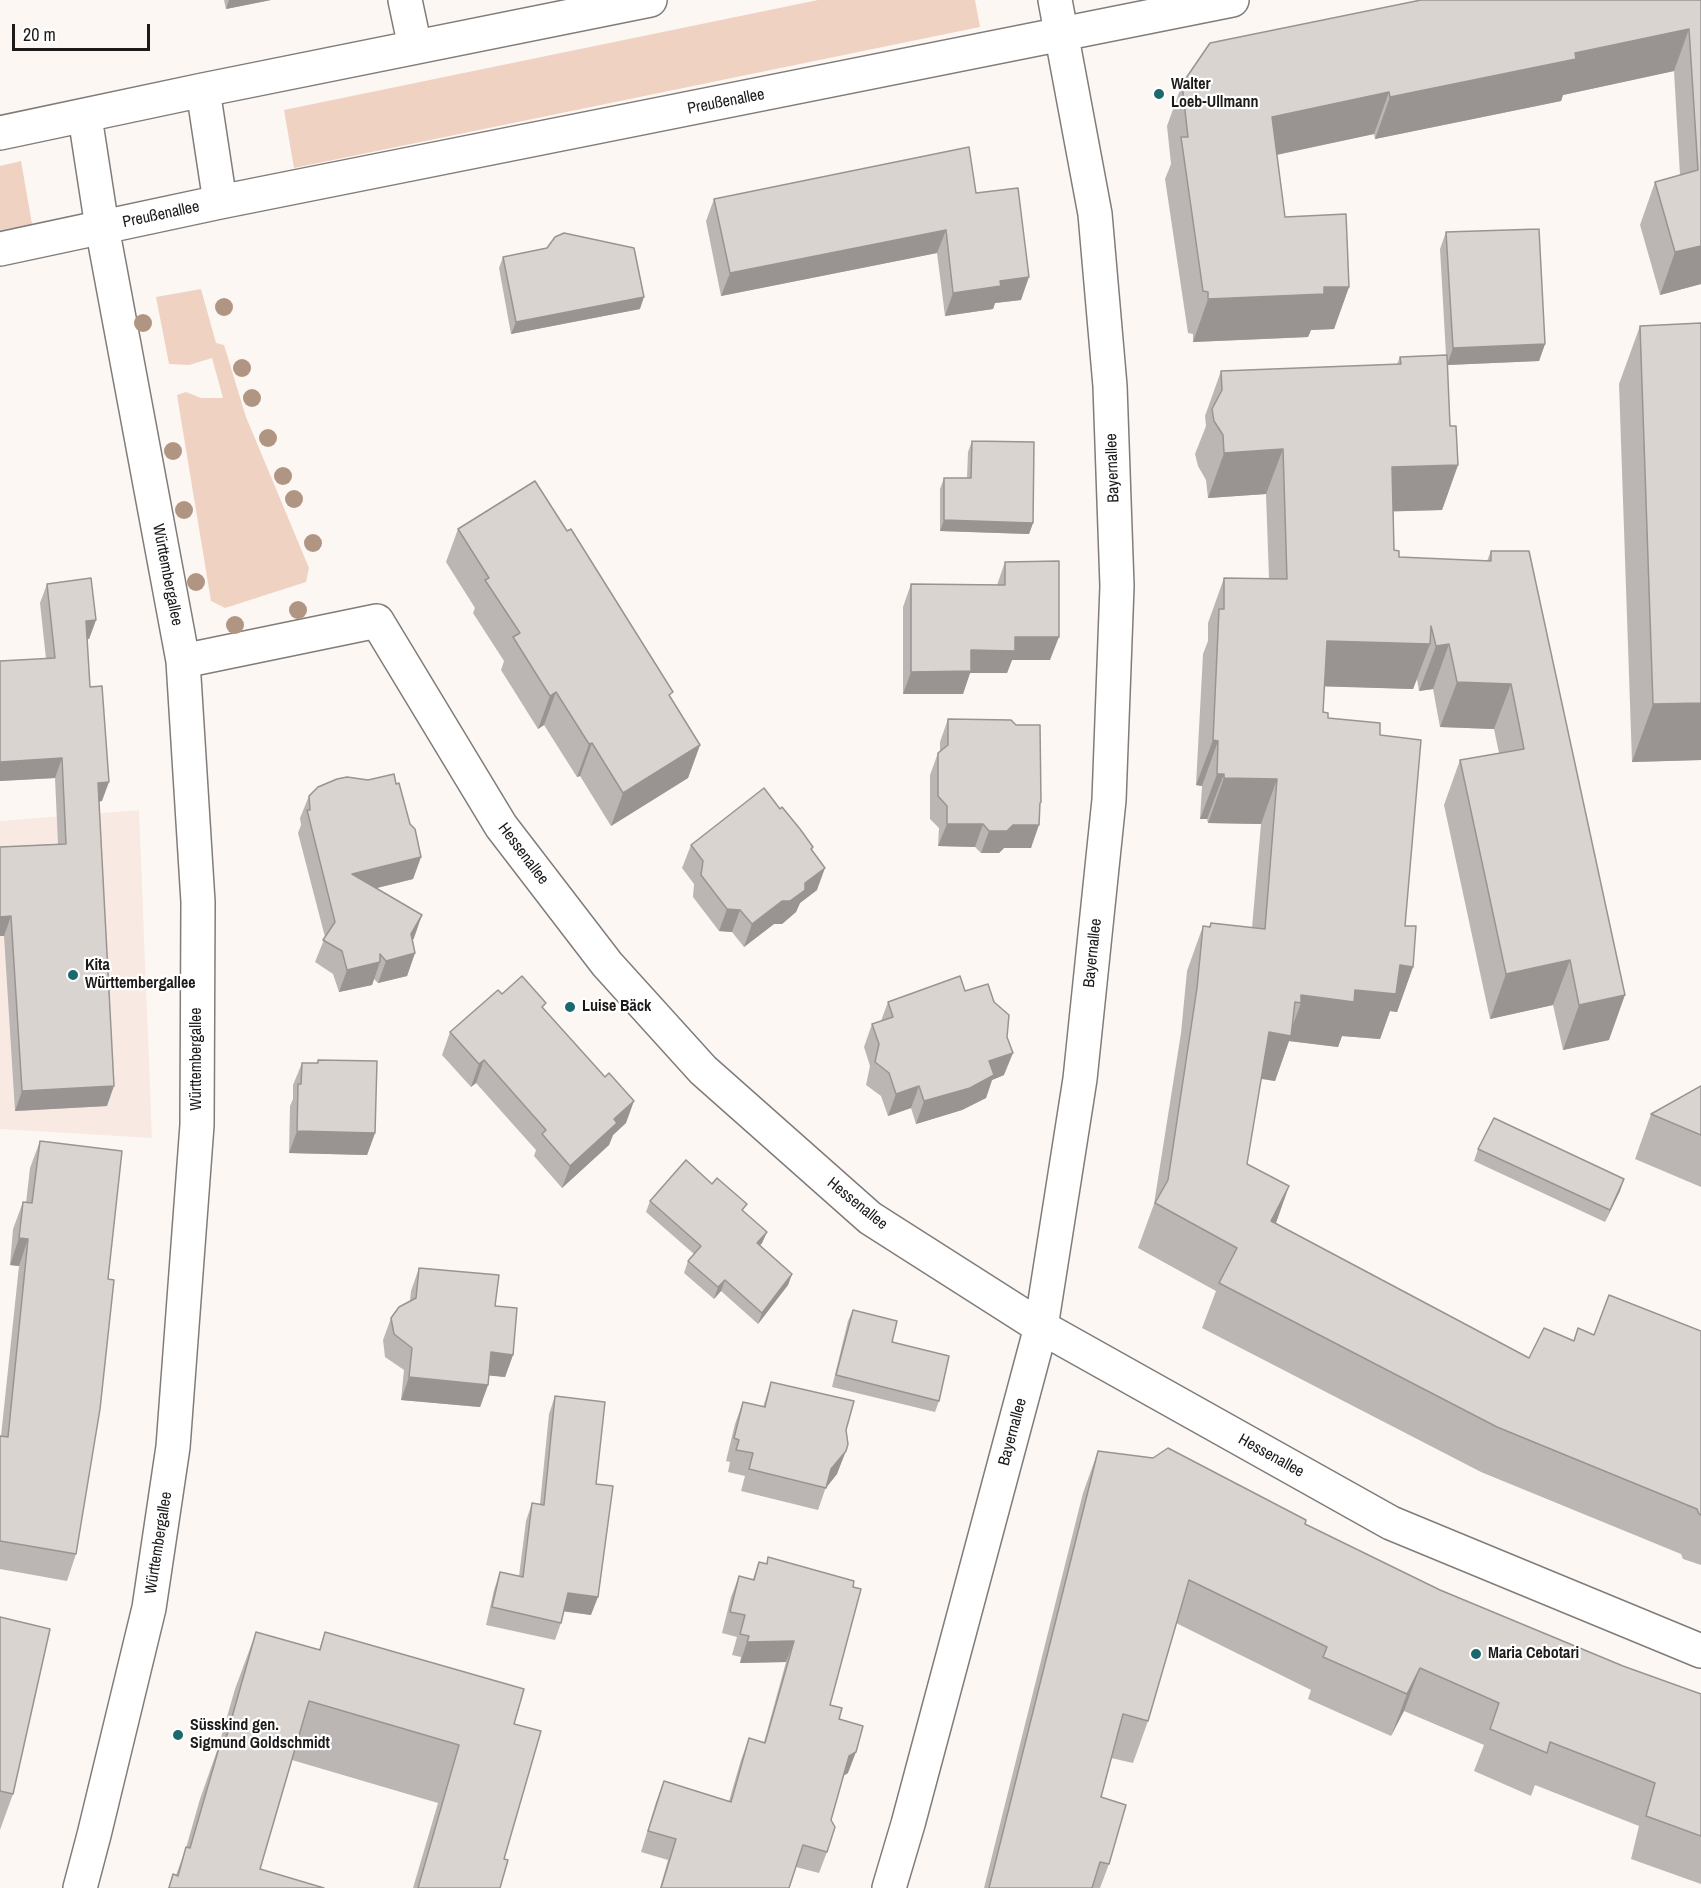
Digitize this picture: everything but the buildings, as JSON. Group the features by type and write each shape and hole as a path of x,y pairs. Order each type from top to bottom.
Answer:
{"street":[{"path":"405,0 415,47"},
{"path":"0,134 203,90 650,0"},
{"name":"Bayernallee","path":"889,1888 1041,1327 1080,1078 1109,800 1117,586 1110,386 1095,214 1055,0"},
{"name":"Preußenallee","path":"0,249 220,202 1232,0"},
{"name":"Preußenallee","path":"203,90 220,202"},
{"name":"Preußenallee","path":"85,117 102,227"},
{"name":"Württembergallee","path":"80,1888 149,1608 173,1447 197,1125 198,902 183,661 102,227"},
{"name":"Hessenallee","path":"183,661 377,621 501,826 607,964 704,1070 870,1218 1041,1327 1390,1523 1701,1651"}],"shaded area":[{"path":"818,0 975,0 980,27 294,168 284,110"},
{"path":"21,161 32,224 0,230 0,166"},
{"path":"201,289 216,343 224,345 246,417 309,568 306,582 225,608 211,601 177,395 186,392 201,398 223,398 212,358 189,365 169,364 156,297"},
{"name":"Kita Württembergallee","path":"139,810 152,1138 0,1129 0,821"}],"place":[{"name":"Walter Loeb-Ullmann","path":"1159,94"},
{"name":"Kita Württembergallee","path":"73,975"},
{"name":"Luise Bäck","path":"570,1007"},
{"name":"Maria Cebotari","path":"1476,1654"},
{"name":"Süsskind gen. Sigmund Goldschmidt","path":"178,1735"}]}
